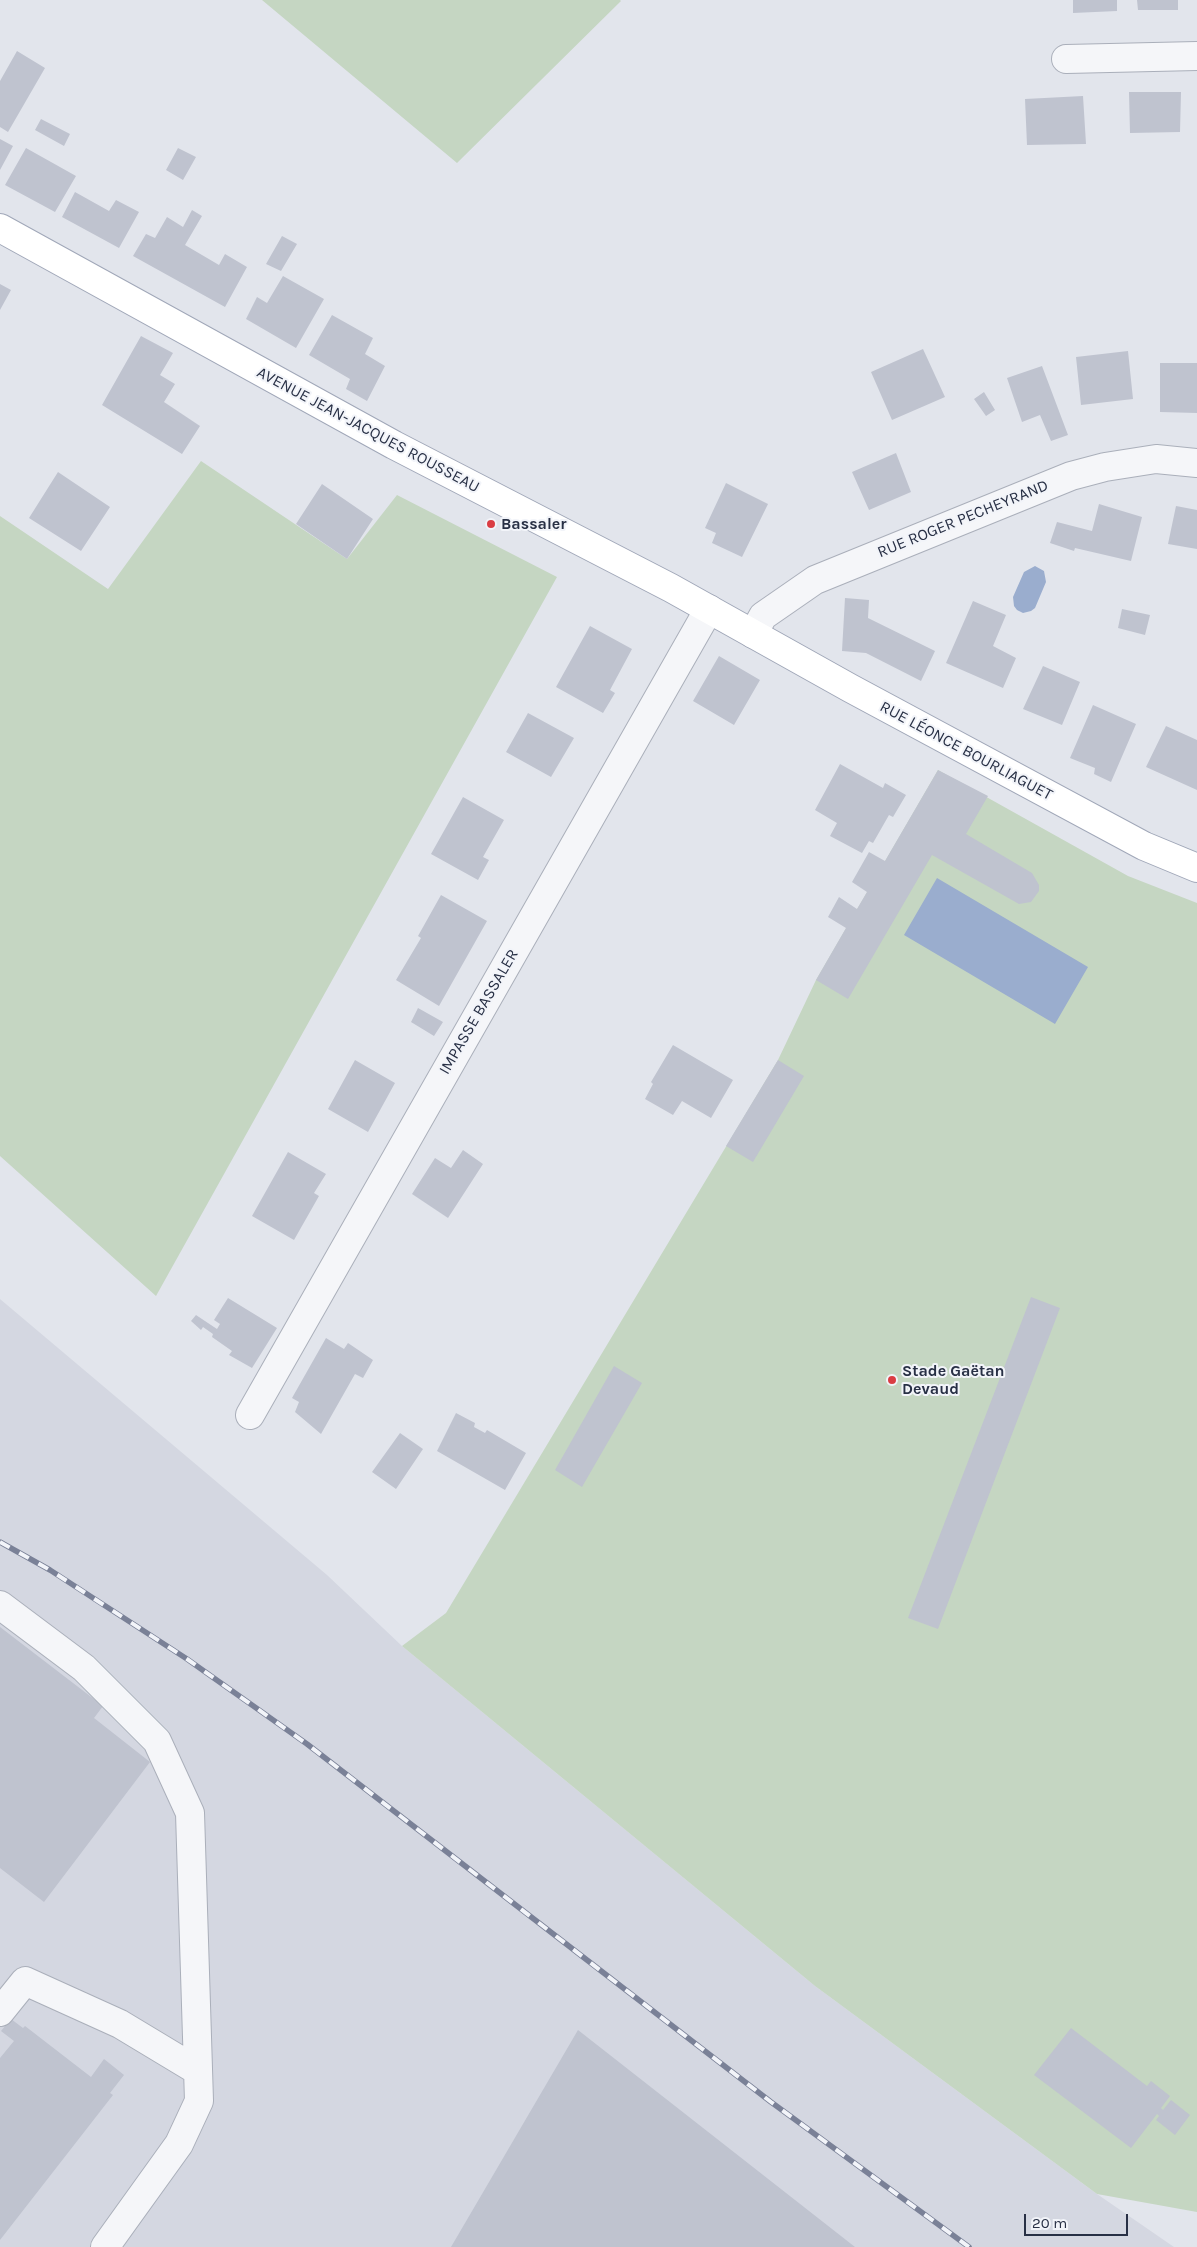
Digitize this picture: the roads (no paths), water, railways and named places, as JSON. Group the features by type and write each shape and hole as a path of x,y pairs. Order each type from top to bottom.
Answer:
{"main road":[{"name":"AVENUE JEAN-JACQUES ROUSSEAU","path":"0,228 394,445 746,630"},
{"name":"RUE LÉONCE BOURLIAGUET","path":"746,630 1144,846 1197,868"}],"street":[{"path":"1066,59 1197,56"},
{"name":"RUE ROGER PECHEYRAND","path":"746,630 815,580 1071,476 1105,466 1156,459 1197,463"},
{"name":"IMPASSE BASSALER","path":"250,1415 709,609"},
{"path":"0,1605 84,1668 157,1741 190,1813 199,2101 179,2144 105,2247"},
{"path":"0,2012 25,1981 120,2024 198,2072"}],"water":[{"path":"1035,566 1044,571 1046,582 1035,608 1023,613 1014,606 1013,597 1024,572"},
{"path":"937,878 1088,967 1055,1024 904,935"}],"railway":[{"path":"0,1542 50,1570 187,1659 307,1744 771,2102 969,2247"}],"place":[{"name":"Bassaler","path":"491,524"},
{"name":"Stade Gaëtan Devaud","path":"892,1380"}]}
